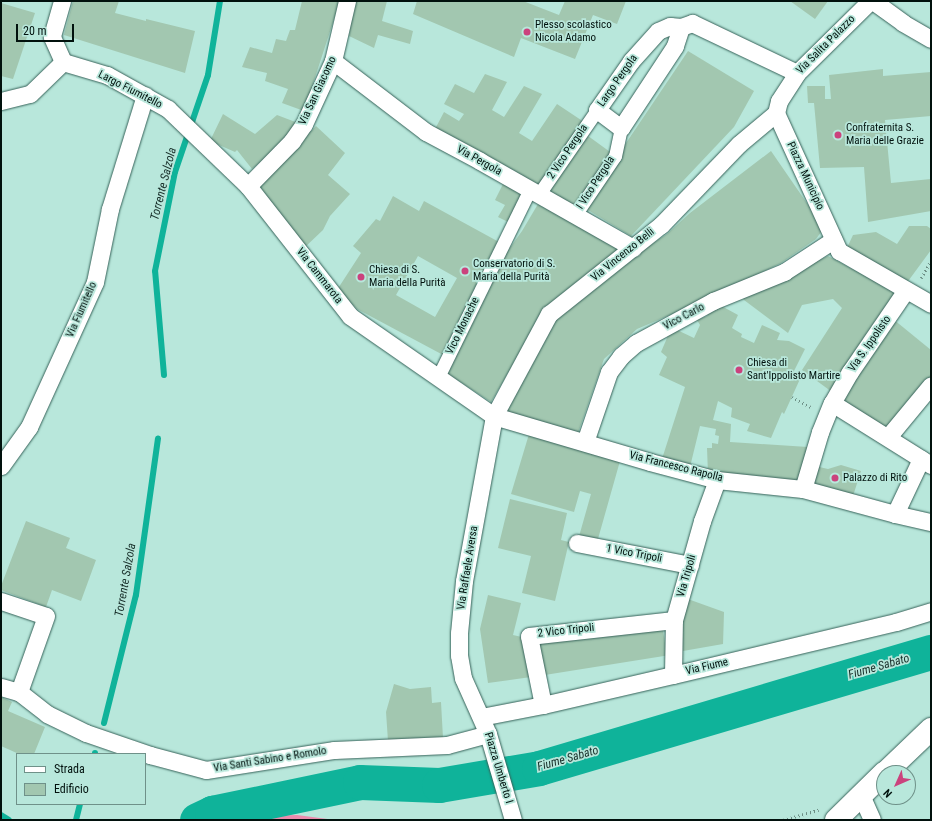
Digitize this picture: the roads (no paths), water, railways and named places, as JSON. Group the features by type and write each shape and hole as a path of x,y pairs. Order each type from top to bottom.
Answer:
{"street":[{"path":"1,101 30,94 63,62 52,37 62,1"},
{"name":"Via San Giacomo","path":"248,186 292,141 304,124 333,61 347,1"},
{"name":"Via Salita Palazzo","path":"776,113 778,100 797,73 870,1"},
{"path":"873,1 903,23 931,39"},
{"name":"Largo Pergola","path":"621,128 598,110 631,61 658,31 670,26 681,27 692,24 797,73"},
{"path":"621,128 675,46 681,27"},
{"name":"Via Pergola","path":"333,61 426,132 633,248"},
{"name":"Largo Fiumitello","path":"63,62 108,75 168,109"},
{"name":"Via Fiumitello","path":"1,466 29,427 95,282 110,209 145,95"},
{"name":"Via Cammarota","path":"168,109 248,186 350,316 494,416"},
{"name":"2 Vico Pergola","path":"535,192 598,110"},
{"name":"Piazza Municipio","path":"776,113 839,251 931,304"},
{"name":"Via Vincenzo Belli","path":"494,416 550,314 661,225 739,144 776,113"},
{"name":"I Vico Pergola","path":"575,215 615,156 621,128"},
{"name":"Vico Monache","path":"438,376 535,192"},
{"name":"Vico Carlo","path":"585,442 609,372 621,356 636,343 713,301 784,272 834,240"},
{"name":"Via S. Ippolisto","path":"804,489 829,409 850,372 906,290"},
{"path":"888,437 931,385"},
{"path":"829,409 859,418 926,462 895,514"},
{"name":"Via Francesco Rapolla","path":"494,416 717,480 804,489 895,514 931,522"},
{"name":"Via Raffaele Aversa","path":"481,717 463,678 459,655 459,633 464,581 494,416"},
{"name":"Via Tripoli","path":"673,675 674,620 702,521 717,480"},
{"name":"1 Vico Tripoli","path":"577,543 690,565"},
{"path":"1,601 46,616 19,692 1,687"},
{"name":"Via Fiume","path":"481,717 543,705 673,675 896,622 931,611"},
{"name":"2 Vico Tripoli","path":"543,705 529,636 674,620"},
{"name":"Via Santi Sabino e Romolo","path":"19,692 47,714 86,733 144,753"},
{"name":"Piazza Umberto I","path":"481,717 489,738 513,820"},
{"path":"893,765 931,730"},
{"name":"Via Santi Sabino e Romolo","path":"146,754 206,770 334,750 447,745 489,738"},
{"path":"836,820 876,781"},
{"path":"861,795 872,820"}],"waterway":[{"name":"Torrente Salzola","path":"164,375 155,271 175,172 208,75 220,1"},
{"name":"Torrente Salzola","path":"104,723 136,595 158,439"},
{"name":"Fiume Sabato","path":"197,820 212,813 360,782 439,785 539,768 931,652"},
{"name":"Torrente Salzola","path":"76,820 80,805"},
{"path":"1,815 9,820"}],"place":[{"name":"Plesso scolastico Nicola Adamo","path":"527,32"},
{"name":"Confraternita S. Maria delle Grazie","path":"838,135"},
{"name":"Conservatorio di S. Maria della Purità","path":"465,271"},
{"name":"Chiesa di S. Maria della Purità","path":"361,277"},
{"name":"Chiesa di Sant'Ippolisto Martire","path":"739,370"},
{"name":"Palazzo di Rito","path":"835,478"}]}
